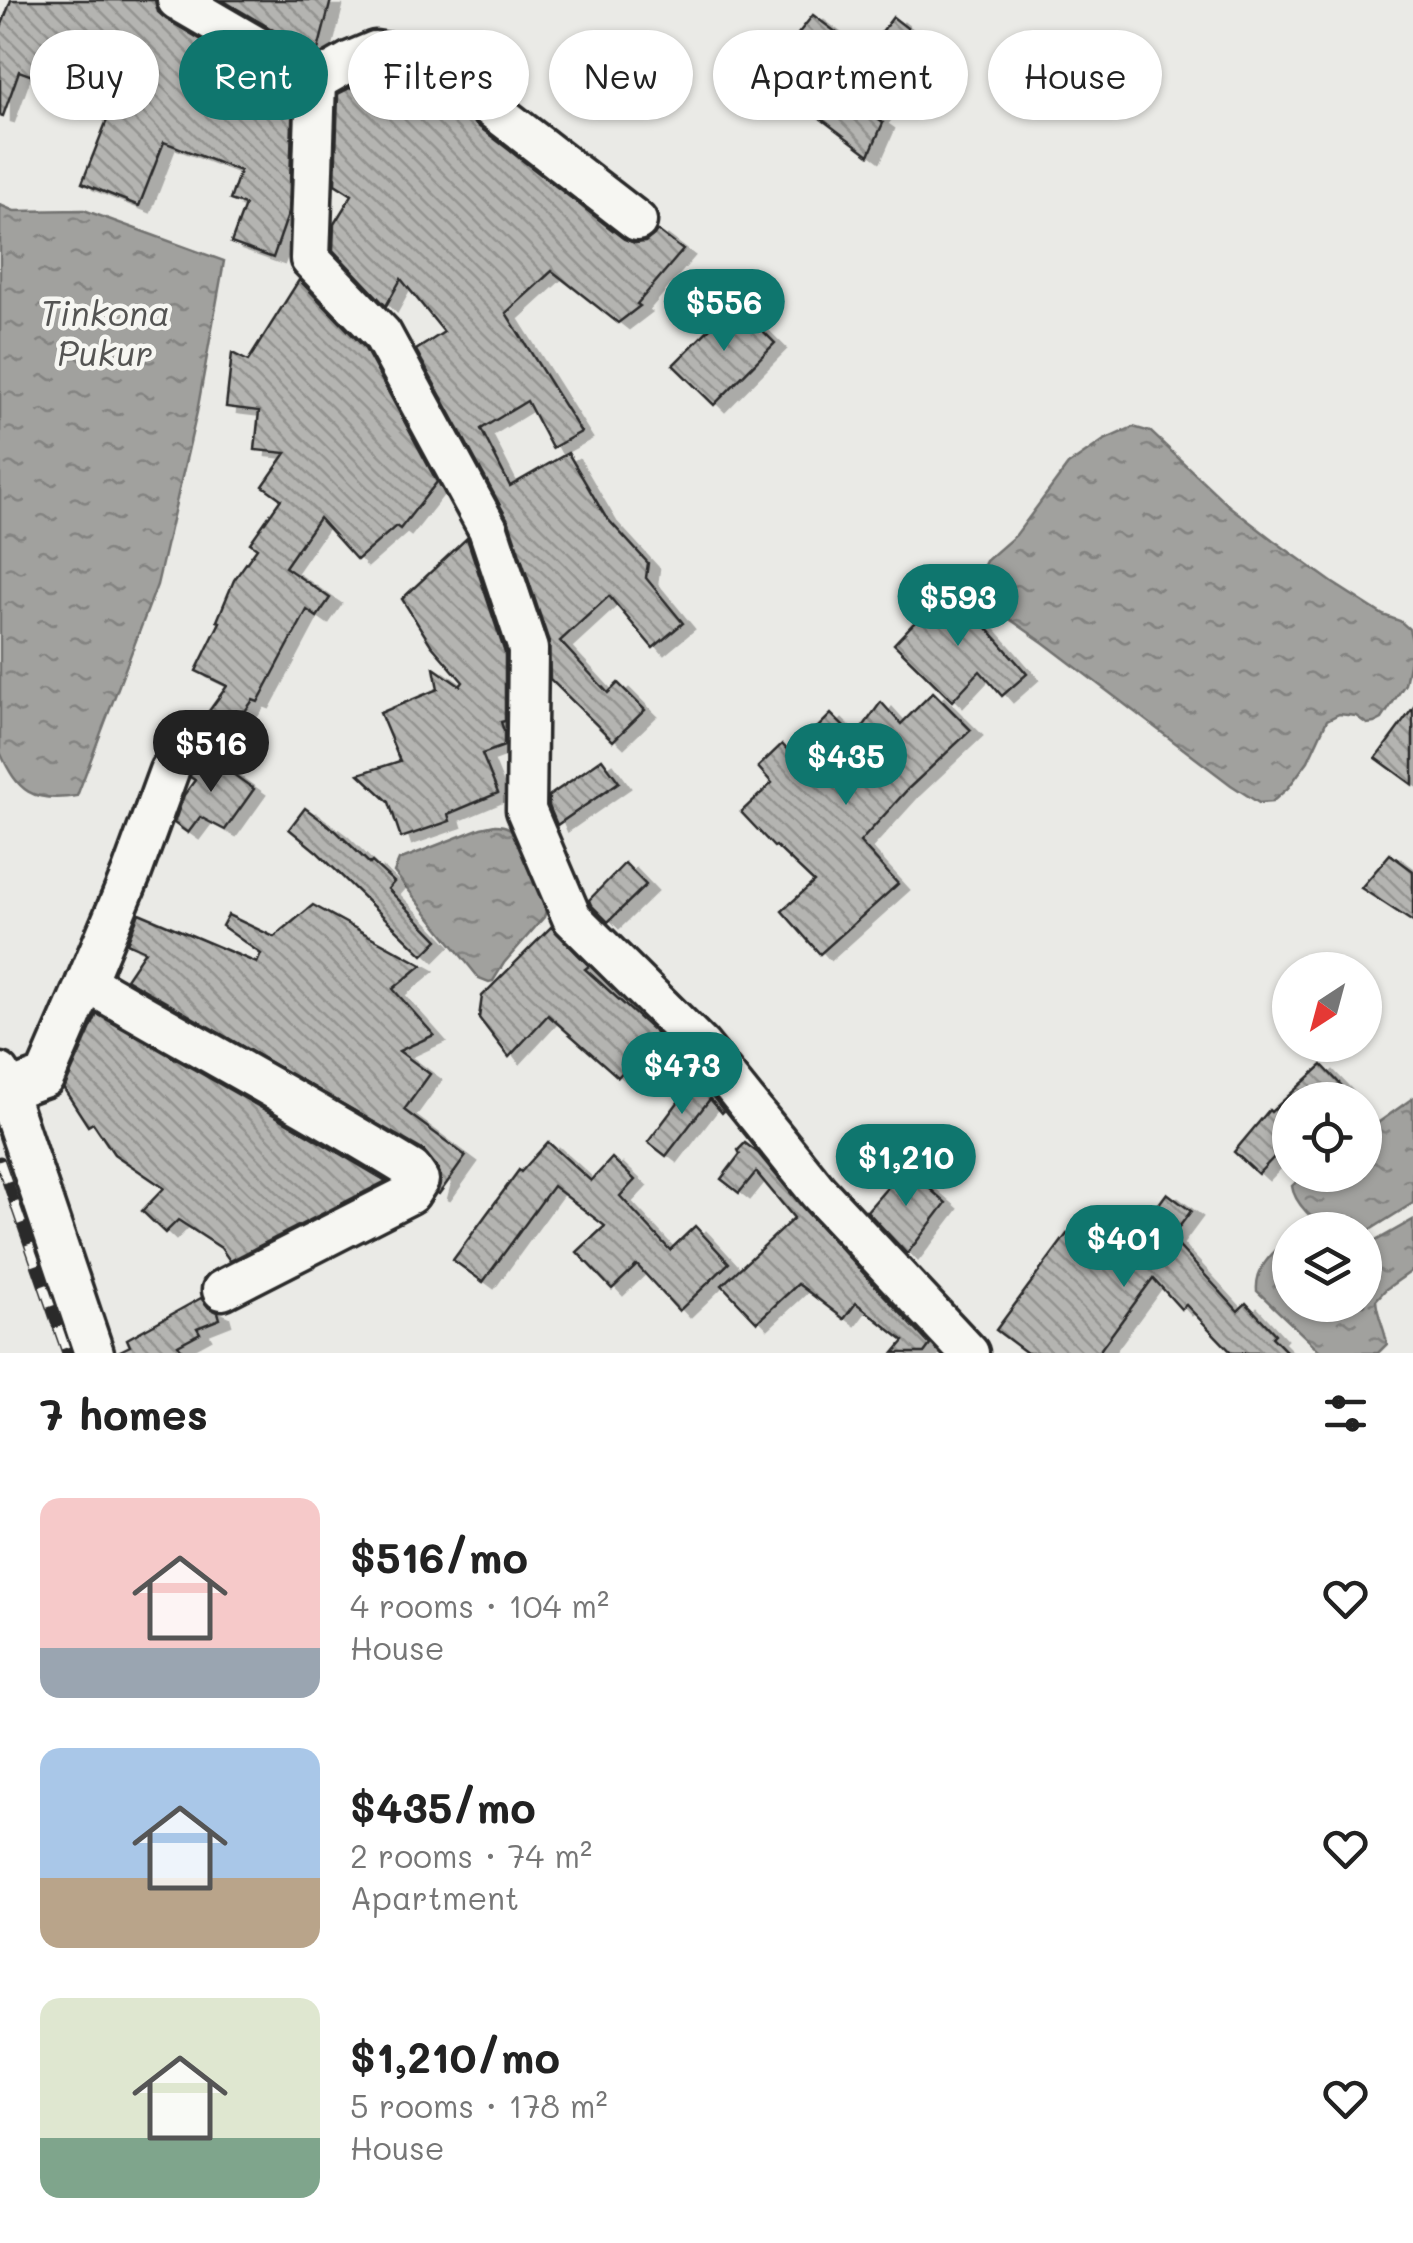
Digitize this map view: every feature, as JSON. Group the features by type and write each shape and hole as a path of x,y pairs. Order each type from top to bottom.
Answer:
{"street":[{"path":"177,0 229,30"},
{"path":"328,73 375,51 402,55 459,84 636,221"},
{"path":"315,120 310,259 382,334 488,529 528,649 526,810 572,918 701,1046 819,1193 969,1353"},
{"path":"94,1353 3,1082 45,1078 132,872 169,771"},
{"path":"86,982 323,1115 412,1170 419,1180 410,1194 222,1290"}],"water":[{"name":"Tinkona Pukur","path":"0,205 14,211 84,210 224,261 197,412 157,585 77,796 62,798 28,792 13,777 0,752"},
{"path":"1133,427 1151,432 1229,506 1273,540 1333,583 1409,629 1413,644 1405,684 1382,719 1367,724 1356,716 1339,714 1327,720 1308,761 1272,802 1259,803 1231,785 1004,615 978,577 986,561 1016,535 1068,465 1104,440"},
{"path":"495,825 509,828 519,838 547,908 544,917 489,982 479,978 394,872 399,860"},
{"path":"1413,1098 1413,1203 1382,1222 1382,1212 1306,1212 1294,1192 1382,1192 1382,1120"},
{"path":"1413,1220 1413,1270 1382,1293 1382,1237"},
{"path":"1272,1254 1272,1305 1257,1291 1262,1267"},
{"path":"1290,1322 1381,1322 1387,1344 1378,1353 1322,1353"}],"building":[{"path":"11,0 155,0 158,12 185,30 179,30 179,120 292,120 289,212 273,258 231,243 245,205 230,200 240,171 164,142 139,206 82,183 107,120 159,120 159,30 30,30 30,75 19,71 3,116 0,30"},
{"path":"222,0 331,0 323,30 273,30"},
{"path":"813,15 833,30 801,30"},
{"path":"893,17 910,30 883,30"},
{"path":"348,89 348,120 470,120 624,239 645,242 657,230 683,250 637,304 640,306 618,323 552,271 506,313 581,432 552,448 527,401 481,429 510,486 568,453 605,516 648,563 646,578 683,623 653,648 609,596 560,641 608,693 618,683 645,710 613,741 550,679 549,642 509,522 416,350 444,332 401,279 386,306 333,250 334,224 352,195 335,184 338,94"},
{"path":"823,120 883,123 869,155"},
{"path":"299,280 364,347 437,482 400,529 396,526 357,560 319,518 285,567 330,598 317,617 307,610 258,702 253,700 223,742 199,725 227,686 196,671 220,622 217,621 234,580 257,548 250,543 281,499 263,486 286,453 255,450 259,411 226,407 232,353 248,361"},
{"path":"735,303 775,343 714,405 673,365"},
{"path":"467,538 505,653 505,721 501,722 504,746 482,754 498,793 448,814 450,821 401,838 389,802 359,774 400,761 380,713 438,689 434,668 460,686 463,682 431,645 402,599"},
{"path":"953,589 1027,674 1002,696 980,671 952,701 894,644"},
{"path":"933,692 971,730 908,789 860,842 898,884 820,954 782,911 814,882 741,812 772,783 758,767 782,744 791,754 831,714 855,738 881,702 901,724"},
{"path":"1413,708 1413,785 1376,758"},
{"path":"198,749 254,789 225,830 200,817 188,833 174,823 184,795 195,780 190,777 189,762"},
{"path":"602,759 619,782 557,825 549,796"},
{"path":"305,808 394,882 388,889 438,940 423,955 289,829"},
{"path":"1390,854 1413,871 1413,922 1361,888"},
{"path":"625,863 646,885 608,922 589,900"},
{"path":"313,905 422,965 393,989 434,1035 399,1051 430,1074 404,1110 466,1156 439,1194 438,1168 424,1151 126,979 145,951 127,943 139,913 257,963 261,954 222,926 228,915 274,937"},
{"path":"551,927 589,966 585,969 657,1034 618,1077 548,1015 509,1057 479,1018 482,996"},
{"path":"97,1014 386,1181 230,1261 221,1248 178,1220 165,1233 142,1211 164,1188 114,1154 93,1123 88,1126 64,1089"},
{"path":"1322,1065 1338,1082 1304,1082"},
{"path":"697,1077 724,1111 710,1099 666,1156 648,1142"},
{"path":"1271,1112 1272,1159 1258,1174 1234,1152"},
{"path":"548,1142 591,1181 612,1158 635,1180 620,1196 670,1250 695,1226 729,1263 679,1311 637,1265 612,1289 577,1252 605,1226 553,1186 483,1282 453,1260 519,1170"},
{"path":"745,1143 930,1345 924,1353 894,1353 904,1341 856,1303 844,1319 798,1284 757,1322 722,1285 794,1218 756,1172 739,1193 721,1179"},
{"path":"905,1167 946,1203 907,1254 867,1211"},
{"path":"1167,1193 1191,1211 1171,1238 1238,1311 1246,1303 1288,1353 1232,1353 1186,1305 1181,1309 1153,1278 1098,1353 1027,1353 996,1330 1067,1234 1081,1244 1104,1212 1136,1235"},
{"path":"201,1298 218,1312 220,1319 197,1328 200,1333 178,1345 184,1353 116,1353 130,1346 127,1339"}],"railway":[{"path":"0,1161 67,1353"}]}
